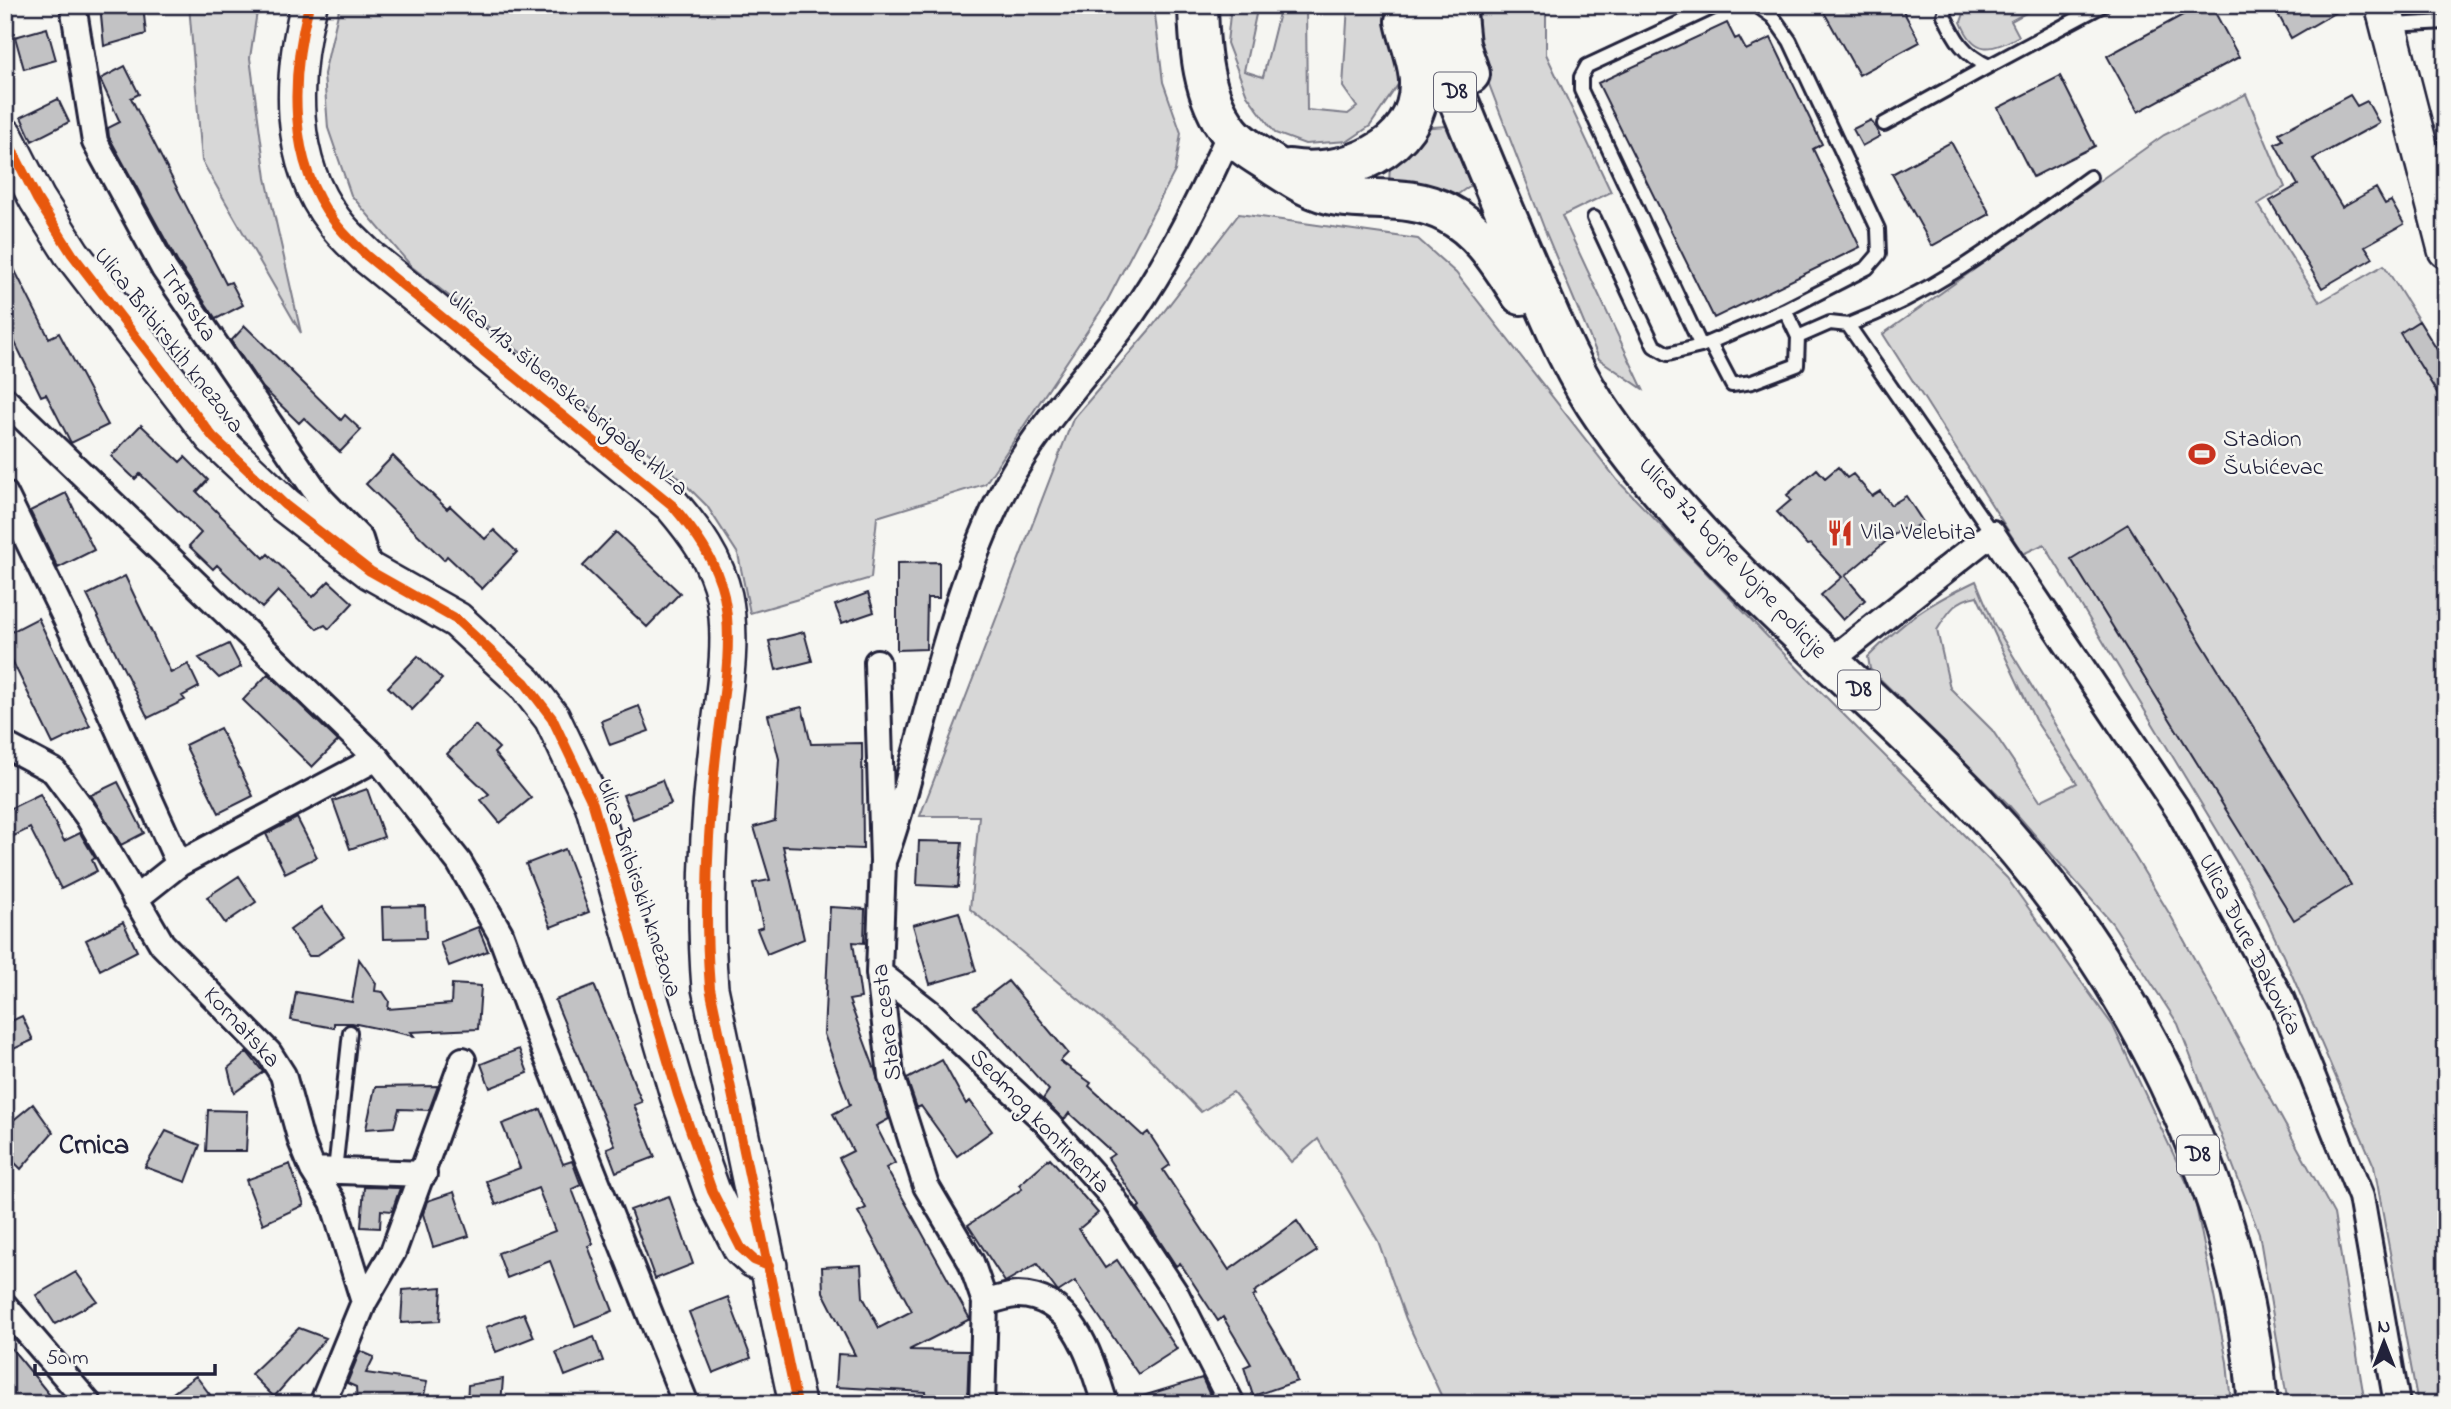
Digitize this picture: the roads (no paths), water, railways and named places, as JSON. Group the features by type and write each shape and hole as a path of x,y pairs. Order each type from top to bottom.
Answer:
{"main road":[{"path":"1198,5 1203,72 1217,112 1230,133 1251,151 1316,190 1339,196 1398,198 1424,203 1450,214 1472,230 1493,253 1522,296 1534,307 1550,315"},
{"path":"1277,167 1328,171 1353,165 1382,150 1402,130 1417,104 1419,84 1405,22 1405,5"},
{"name":"Ulica 72. bojne Vojne policije","path":"1420,5 1490,178 1550,315 1577,374 1604,418 1688,519 1984,813 2077,928 2126,999 2159,1061 2211,1189 2232,1255 2254,1350 2258,1404"},
{"path":"1456,5 1460,45 1490,136 1490,178"}],"street":[{"name":"Trtarska","path":"73,5 95,142 171,280 321,499 360,539 370,570"},
{"name":"Ulica 113. šibenske brigade HV-a","path":"309,5 299,72 301,155 313,186 334,221 367,256 671,505 696,533 713,562 724,597 727,648 709,824 705,926 710,988 797,1404"},
{"path":"2386,15 2446,250"},
{"path":"883,861 899,820 914,756 960,604 986,530 1006,486 1026,452 1132,313 1191,216 1230,133"},
{"name":"Ulica Bribirskih knezova","path":"5,136 37,199 72,254 213,437 285,505 370,570 457,620 525,683 552,718 593,804 678,1096 712,1191 741,1248 754,1260 769,1266"},
{"path":"5,400 377,758 459,862 500,933 686,1404"},
{"path":"5,494 98,685 179,864"},
{"path":"1829,662 1992,533"},
{"name":"Ulica Đure Đakovića","path":"1992,533 2180,813 2282,1000 2361,1197 2397,1404"},
{"name":"Stara cesta","path":"877,662 883,861 879,973 891,1076 926,1186 971,1262 985,1302 982,1404"},
{"name":"Kornatska","path":"5,745 54,771 88,817 162,944 269,1053 283,1075 324,1171 364,1302"},
{"path":"135,899 179,864 377,758"},
{"name":"Sedmog kontinenta","path":"879,973 929,1012 1048,1124 1111,1195 1176,1294 1232,1404"},
{"path":"322,1404 364,1302 393,1252 424,1174 463,1060"},
{"path":"324,1171 424,1174"},
{"path":"985,1302 1019,1295 1051,1304 1077,1328 1105,1404"},
{"path":"5,1306 89,1404"}],"lane":[{"path":"1718,5 1587,66 1581,77 1581,90 1706,345 1732,385 1752,382 1797,365 1798,337 1785,310"},
{"path":"1594,218 1654,346 1668,354 1706,345 1785,310 1867,268 1879,254 1878,229 1790,41 1773,17 1756,5"},
{"path":"1948,5 1944,15 1954,36 1969,57 1989,66"},
{"path":"1884,124 2103,5"},
{"path":"2386,15 2446,22"},
{"path":"1798,337 1830,323 1848,324 1896,306 1961,271 2090,177"},
{"path":"1848,324 1992,533"},
{"path":"324,1171 350,1032"}],"place":[{"name":"Stadion Šubićevac","path":"2202,454"},
{"name":"Vila Velebita","path":"1840,533"}],"district":[{"name":"Crnica","path":"94,1146"}]}
